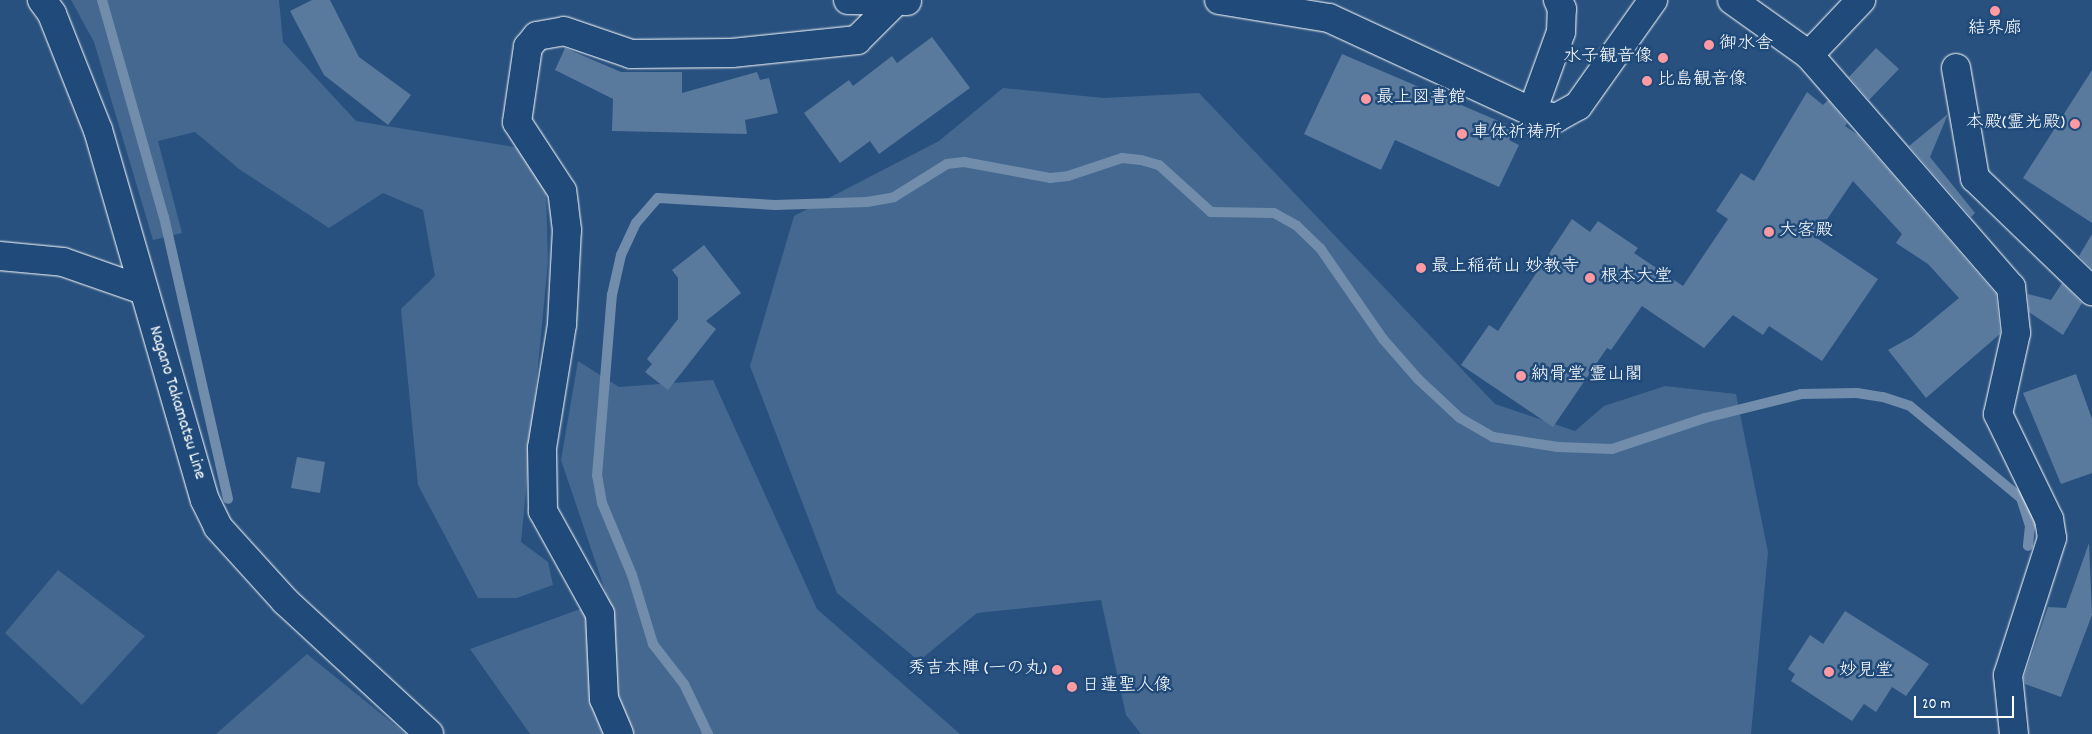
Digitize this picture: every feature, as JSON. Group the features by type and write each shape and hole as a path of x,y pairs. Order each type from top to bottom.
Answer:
{"street":[{"name":"Nagano Takamatsu Line","path":"42,0 52,14 98,130 142,290 205,500 218,527 285,601 429,734"},
{"path":"848,0 904,1"},
{"path":"1219,0 1329,18 1532,112 1556,118 1578,106 1653,0"},
{"path":"1532,112 1561,32 1562,9 1558,0"},
{"path":"1732,0 1809,56 2011,287 2016,333 1998,414 2049,519 2052,538 2008,675 2014,734"},
{"path":"1809,56 1861,0"},
{"path":"619,734 604,699 600,614 543,511 542,448 562,324 567,230 562,190 517,122 528,47 537,36 564,31 631,54 732,54 857,40 904,1"},
{"path":"1956,68 1975,178 2092,291"},
{"path":"0,256 63,262 142,290"}],"shaded area":[{"path":"71,0 279,0 283,42 356,121 520,148 546,192 548,262 521,542 548,562 553,585 517,598 478,598 418,485 401,309 435,276 423,210 383,193 329,228 239,169 195,132 158,141 182,233 153,240 94,42"},
{"path":"1003,88 1104,98 1199,93 1495,404 1575,431 1604,406 1665,386 1736,394 1768,552 1751,734 1141,734 1126,715 1101,600 977,613 919,661 837,593 750,366 794,216 939,141"},
{"path":"578,361 619,387 713,380 817,609 960,734 530,734 470,649 608,599 561,460"},
{"path":"58,570 145,636 82,705 5,633"},
{"path":"307,654 406,734 216,734"}],"building":[{"path":"312,0 330,0 359,57 411,95 388,125 324,75 290,11"},
{"path":"932,37 970,88 879,154 870,141 840,163 804,113 849,80 853,86 892,56 897,63"},
{"path":"565,48 621,72 682,72 682,93 757,72 760,80 769,78 778,113 745,120 747,134 612,131 613,99 555,70"},
{"path":"1876,48 1899,69 1869,100 1849,77"},
{"path":"1342,54 1515,128 1509,140 1519,145 1499,187 1395,140 1381,170 1304,134"},
{"name":"本殿(霊光殿)","path":"2092,70 2092,223 2023,178"},
{"path":"1807,92 1823,105 1828,100 1847,123 1845,126 1858,135 1996,294 2000,334 1926,398 1888,350 1913,336 1959,298 1928,264 1896,243 1902,234 1853,181 1815,237 1878,279 1822,361 1769,326 1763,335 1733,315 1704,348 1642,306 1611,350 1607,348 1553,427 1461,365 1489,325 1498,331 1572,219 1590,232 1598,221 1638,248 1634,253 1683,286 1728,219 1716,211 1741,173 1754,181"},
{"path":"1948,114 1930,157 1975,213 1971,217 1909,146"},
{"path":"2092,234 2092,269 2079,256"},
{"path":"704,245 741,293 706,321 716,329 668,390 645,372 652,364 647,359 678,319 678,278 672,270"},
{"path":"2062,283 2082,303 2063,335 2029,312 2028,294 2051,300"},
{"path":"2076,374 2092,419 2092,473 2061,484 2023,393"},
{"path":"297,457 325,462 320,493 291,488"},
{"path":"2089,543 2092,615 2061,697 2025,684 2024,677 2048,607 2066,608"},
{"name":"妙見堂","path":"1845,611 1929,664 1906,696 1892,687 1876,712 1864,704 1852,721 1791,681 1795,674 1788,669 1810,635 1823,644"}],"waterway":[{"path":"102,0 164,217 228,499"},
{"path":"708,734 684,684 653,644 632,575 602,503 597,476 612,295 621,255 636,223 658,198 775,205 867,202 894,197 947,164 964,162 1050,178 1068,176 1122,158 1141,160 1159,165 1211,212 1274,213 1297,226 1320,248 1383,339 1418,379 1460,418 1493,437 1558,447 1612,449 1705,418 1801,394 1857,393 1883,397 1910,406 2021,498 2030,526 2028,546"}],"place":[{"name":"結界廊","path":"1995,11"},
{"name":"御水舎","path":"1709,45"},
{"name":"水子観音像","path":"1663,58"},
{"name":"比島観音像","path":"1647,81"},
{"name":"最上図書館","path":"1366,99"},
{"name":"本殿(霊光殿)","path":"2075,124"},
{"name":"車体祈祷所","path":"1462,134"},
{"name":"大客殿","path":"1769,232"},
{"name":"最上稲荷山 妙教寺","path":"1421,268"},
{"name":"根本大堂","path":"1590,278"},
{"name":"納骨堂 霊山閣","path":"1521,376"},
{"name":"秀吉本陣 (一の丸)","path":"1057,670"},
{"name":"妙見堂","path":"1829,672"},
{"name":"日蓮聖人像","path":"1072,687"}]}
